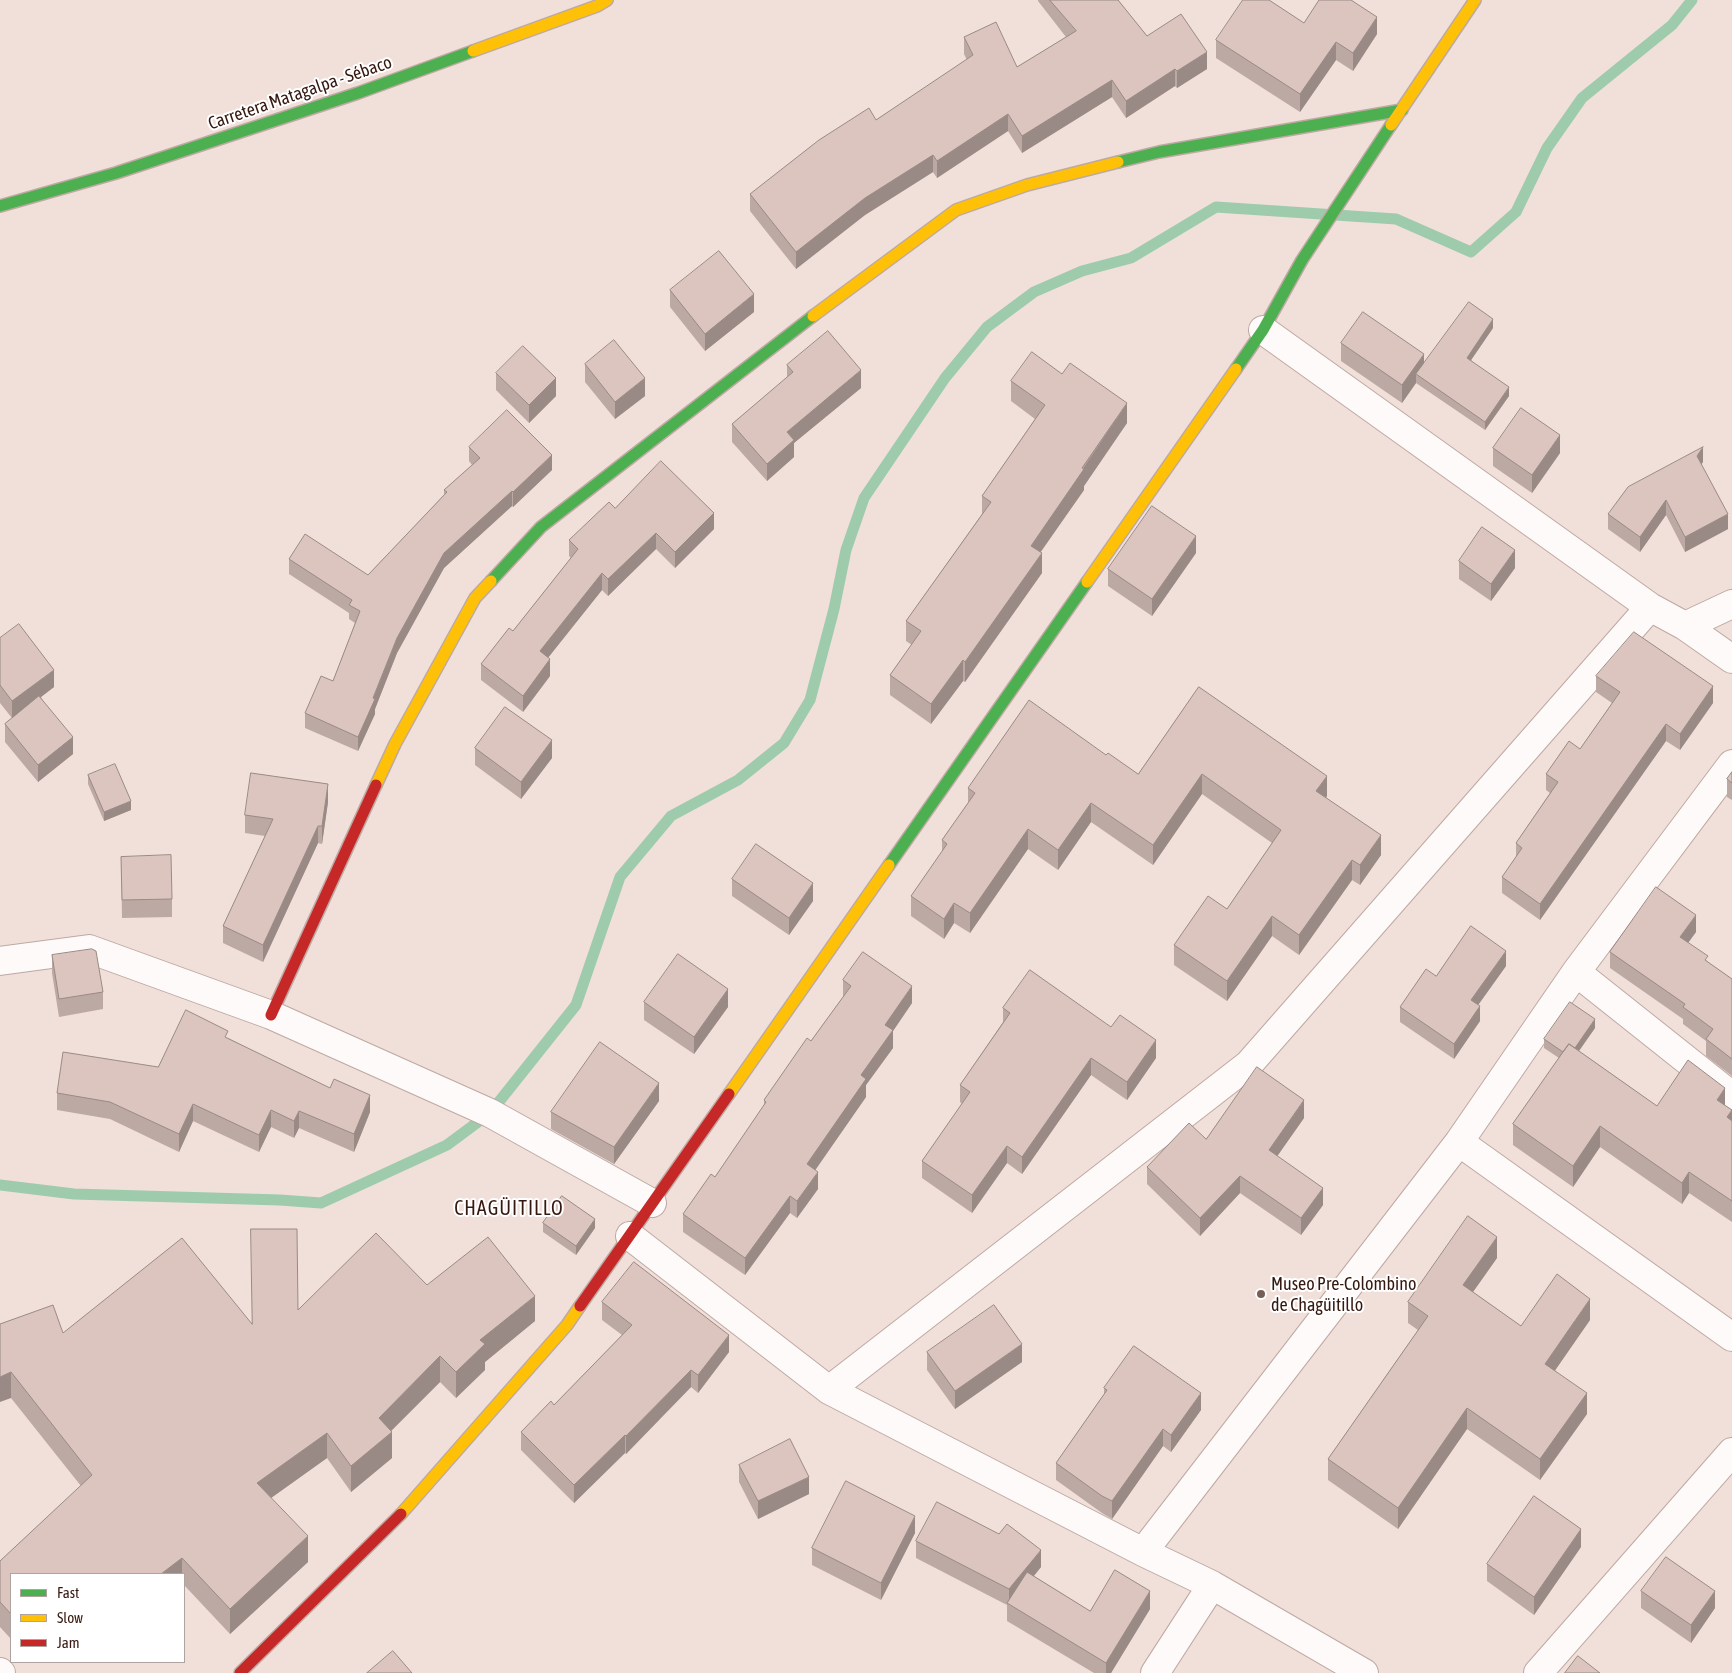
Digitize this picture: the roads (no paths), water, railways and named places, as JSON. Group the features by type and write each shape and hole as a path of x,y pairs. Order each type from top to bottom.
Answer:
{"street":[{"name":"Carretera Matagalpa - Sébaco","path":"0,206 116,173 358,93 596,6 607,0"},
{"path":"240,1673 412,1502 567,1325 1264,330 1302,260 1474,0"},
{"path":"271,1015 395,744 475,598 541,527 854,284 956,210 1027,186 1159,152 1402,110"},
{"path":"1264,330 1650,607 1685,626 1732,659"},
{"path":"1685,626 1732,604"},
{"path":"829,1390 1250,1064 1650,607"},
{"path":"1143,1552 1459,1142 1576,972 1732,764"},
{"path":"0,961 89,949 271,1015 490,1113 652,1203"},
{"path":"1576,972 1732,1096"},
{"path":"1459,1142 1732,1337"},
{"path":"630,1236 829,1390 1143,1552 1212,1585 1364,1673"},
{"path":"1538,1673 1732,1452"},
{"path":"1155,1673 1212,1585"}],"waterway":[{"path":"0,1185 74,1194 280,1200 321,1203 447,1145 490,1113 576,1005 620,877 671,816 738,780 784,743 810,700 834,609 846,550 864,498 945,378 987,327 1034,292 1082,271 1131,258 1216,207 1396,219 1471,252 1516,212 1547,148 1582,98 1672,25 1692,0"}],"place":[{"name":"Museo Pre-Colombino de Chagüitillo","path":"1261,1294"}],"district":[{"name":"CHAGÜITILLO","path":"509,1209"}]}
